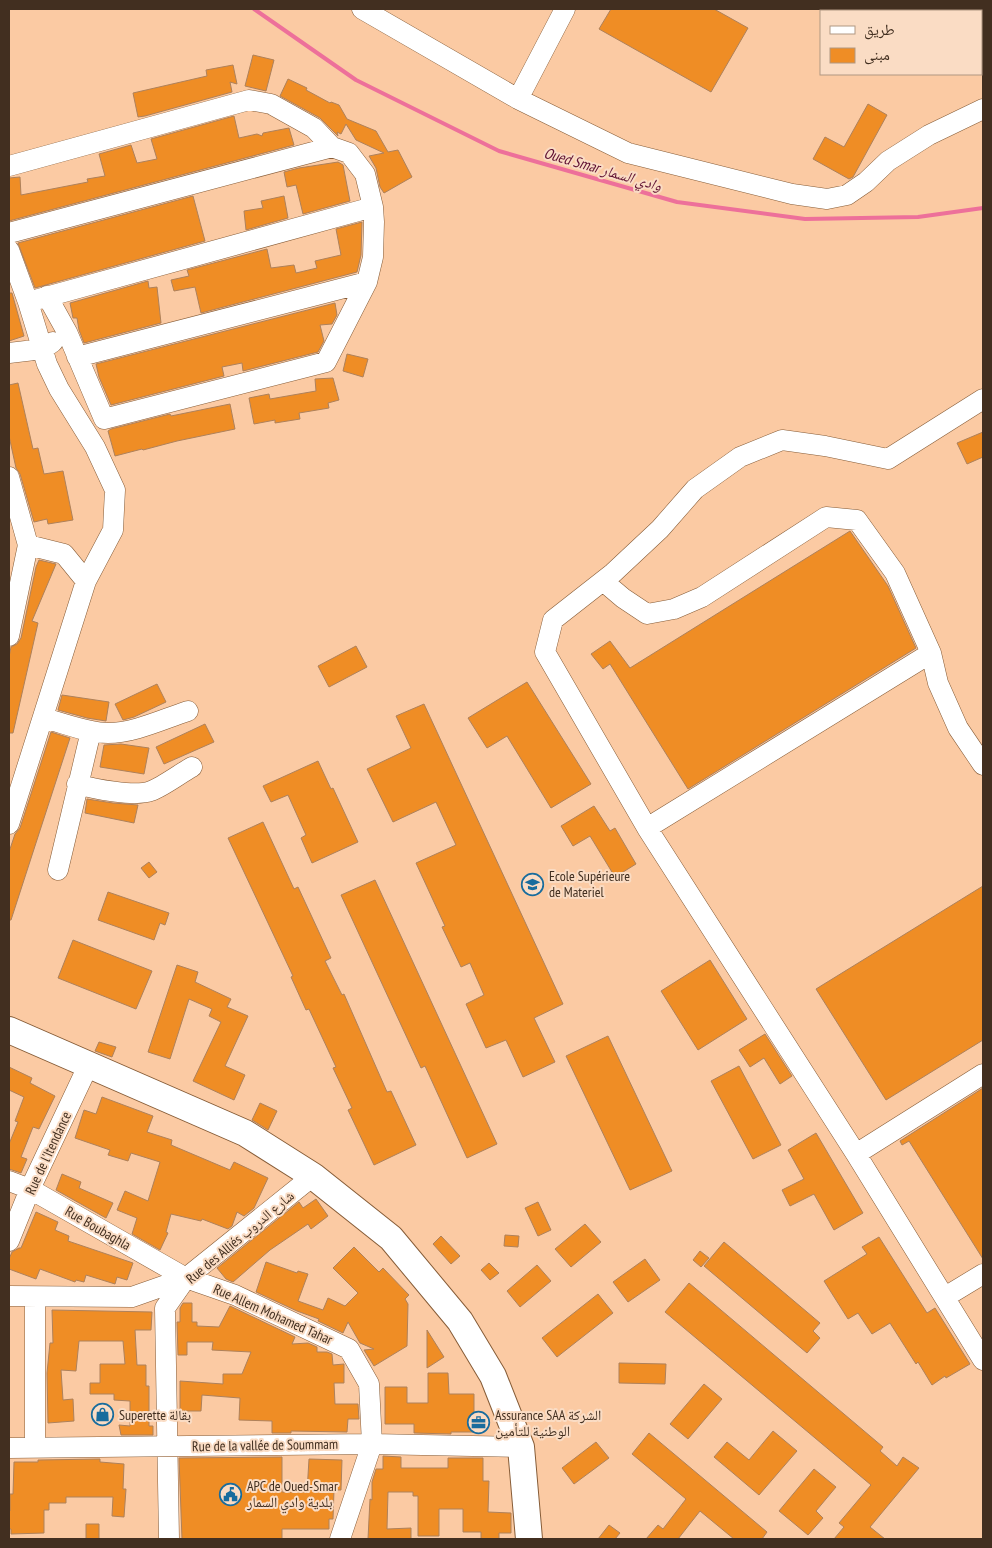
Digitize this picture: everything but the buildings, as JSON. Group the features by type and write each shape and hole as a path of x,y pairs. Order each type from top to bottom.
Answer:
{"main road":[{"path":"9,1030 245,1133 313,1176 391,1238 460,1321 494,1376 521,1447 529,1539"}],"street":[{"path":"362,9 518,99 628,153 792,194 826,198 848,194 866,182 888,161 929,135 983,109"},
{"path":"518,99 565,9"},
{"path":"9,166 249,100 271,104 314,128 332,147 349,153 365,174 373,207 373,257 367,282 326,362 104,419 66,332 47,296"},
{"path":"9,233 332,147"},
{"path":"28,302 373,207"},
{"path":"9,250 28,302 47,364 95,447 115,490 113,530 86,581 9,824"},
{"path":"77,357 367,282"},
{"path":"9,353 43,349 66,332"},
{"path":"983,399 888,459 825,446 782,440 740,457 695,489 660,530 603,581 553,620 545,652 647,828 856,1154 983,1360"},
{"path":"9,477 28,545 9,636"},
{"path":"603,581 623,598 647,614 674,609 702,597 826,517 857,520 895,573 931,653 938,683 958,728 983,765"},
{"path":"28,545 64,554 86,581"},
{"path":"647,828 931,653"},
{"path":"43,718 91,731 108,733 128,731 188,712"},
{"path":"58,870 91,731"},
{"path":"77,784 133,793 151,791 192,766"},
{"name":"Rue de l'Itendance","path":"9,1241 30,1189 88,1066"},
{"path":"856,1154 983,1074"},
{"name":"Rue des Alliés شارع الدروب","path":"169,1539 165,1308 186,1278 313,1176"},
{"name":"Rue Boubaghla","path":"9,1181 30,1189 186,1278"},
{"path":"944,1297 983,1274"},
{"path":"9,1296 132,1297 186,1278"},
{"name":"Rue Allem Mohamed Tahar","path":"186,1278 236,1295 349,1349 369,1384 372,1444"},
{"path":"35,1296 35,1448"},
{"path":"340,1539 372,1444"},
{"name":"Rue de la vallée de Soummam","path":"9,1448 372,1444 521,1447"}],"waterway":[{"name":"Oued Smar وادي السمار","path":"254,9 356,80 499,151 677,202 805,219 918,217 983,208"}],"place":[{"name":"Ecole Supérieure de Materiel","path":"533,884"},
{"name":"Superette بقالة","path":"103,1415"},
{"name":"Assurance SAA الشركة الوطنية للتأمين","path":"479,1423"},
{"name":"APC de Oued-Smar بلدية وادي السمار","path":"231,1494"}]}
